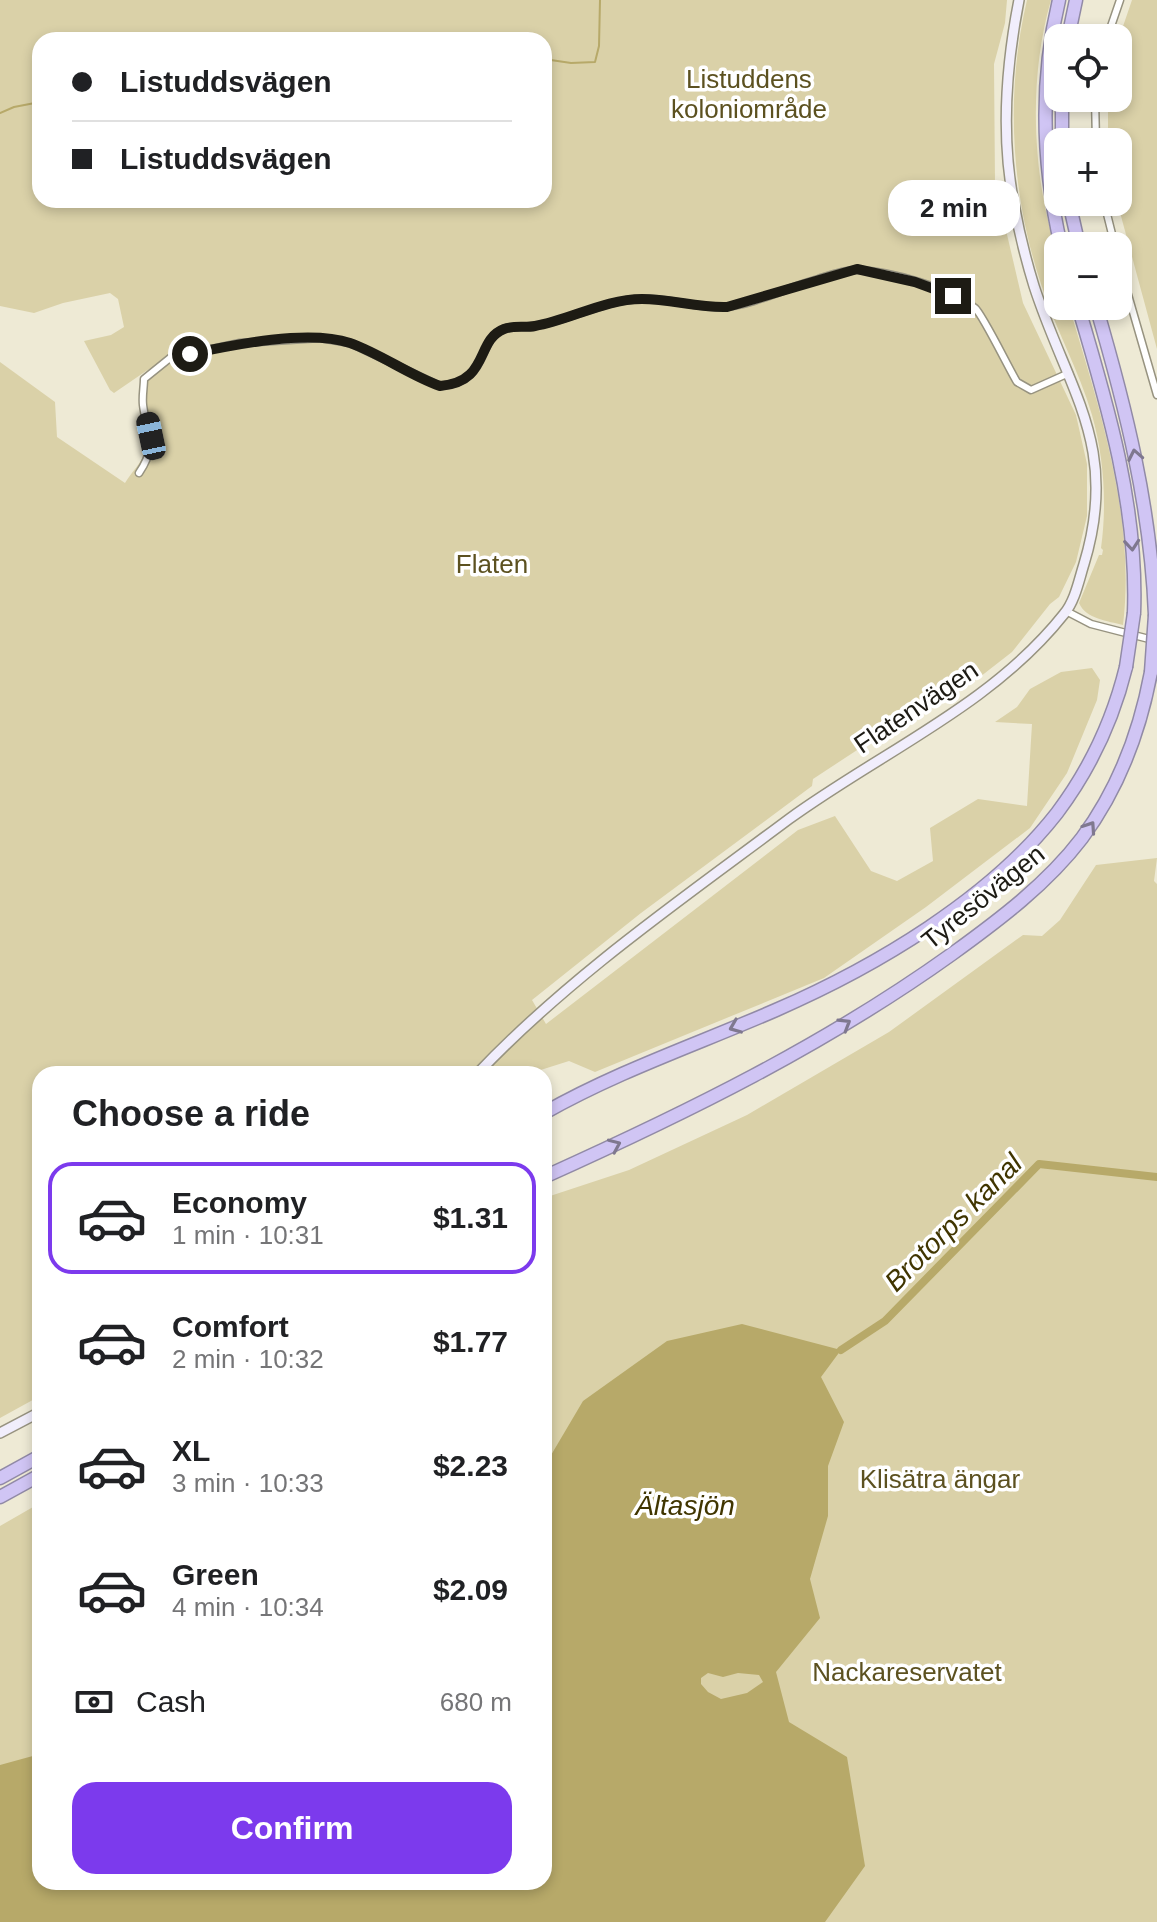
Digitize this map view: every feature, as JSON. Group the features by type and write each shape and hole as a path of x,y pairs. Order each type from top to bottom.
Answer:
{"highway":[{"path":"1058,232 1049,185 1044,118 1049,52 1059,0"},
{"path":"1071,24 1076,0"},
{"name":"Tyresövägen","path":"552,1109 626,1071 815,991 898,945 970,895 1026,847 1068,797 1093,758 1106,729 1126,667 1134,613 1135,574 1127,503 1114,434 1082,320"},
{"name":"Tyresövägen","path":"552,1173 669,1120 809,1046 932,968 1028,895 1081,839 1107,799 1132,747 1141,719 1151,672 1155,615 1145,504 1130,430 1100,320"},
{"path":"0,1478 32,1460"},
{"path":"0,1497 32,1479"}],"street":[{"name":"Flatenvägen","path":"485,1066 508,1041 580,980 789,819 823,794 980,696 1038,643 1066,611 1091,542 1096,467 1090,430 1035,288 1013,202 1008,151 1007,79 1019,0"},
{"path":"1112,24 1120,0"},
{"path":"139,473 151,450 143,404 144,379 170,358 240,343 320,338 350,343 440,386 454,385 473,373 483,359 492,336 505,329 535,326 577,312 637,299 673,300 710,307 737,305 857,269 915,282 953,296 977,310 1017,382 1024,387 1031,390 1069,373"},
{"path":"1132,308 1157,395"},
{"path":"1066,611 1091,624 1157,639"},
{"path":"0,1433 32,1416"}],"green space":[{"name":"Flaten","path":"0,0 1007,0 1005,23 994,64 995,183 1023,303 1076,415 1087,464 1087,516 1076,562 1059,597 1012,652 976,680 880,735 813,779 812,786 641,913 532,1000 546,1024 798,830 835,816 871,871 897,881 933,861 930,828 978,799 1027,806 1032,724 995,722 1017,707 1030,689 1061,672 1092,668 1100,680 1097,700 1067,773 1030,828 926,907 824,978 595,1072 569,1061 552,1066 32,1066 32,1400 0,1418 0,362 55,402 57,437 125,483 145,454 149,440 140,392 149,369 114,393 84,341 111,335 124,327 118,299 110,293 34,313 0,306"},
{"path":"1027,0 1051,0 1044,24 1036,98 1039,172 1044,216 1047,216 1051,232 1044,232 1044,292 1023,215 1014,143 1020,35"},
{"path":"1132,0 1157,0 1157,349 1132,257 1132,232 1125,232 1121,216 1132,216 1132,128 1108,128 1108,112 1132,112 1132,24 1124,24"},
{"path":"1054,320 1073,320 1103,423 1120,504 1124,544 1126,585 1123,625 1092,616 1079,603 1099,555 1102,555 1104,515 1099,448 1081,382"},
{"name":"Nackareservatet","path":"1157,858 1154,881 1157,884 1157,1922 0,1922 0,1526 32,1508 32,1890 552,1890 552,1195 629,1170 747,1115 889,1032 1023,935 1042,936 1060,920 1096,865"}],"water":[{"name":"Ältasjön","path":"742,1324 841,1350 821,1377 844,1422 828,1466 828,1516 810,1579 820,1618 776,1672 789,1722 847,1757 865,1866 825,1922 0,1922 0,1765 32,1756 32,1890 552,1890 552,1453 583,1401 667,1341","holes":["708,1673 723,1677 738,1673 759,1675 763,1682 747,1693 721,1699 701,1684 701,1678"]}],"waterway":[{"path":"552,60 595,62 599,46 600,0"},
{"path":"0,113 32,104"},
{"name":"Brotorps kanal","path":"841,1350 885,1321 1039,1164 1157,1177"}],"route":[{"path":"190,354 240,343 333,339 350,343 426,381 440,386 454,385 473,373 483,359 492,336 505,329 535,326 577,312 637,299 727,307 857,269 915,282 953,296"}],"park label":[{"name":"Listuddens koloniområde","path":"749,94"},
{"name":"Klisätra ängar","path":"940,1479"}]}
